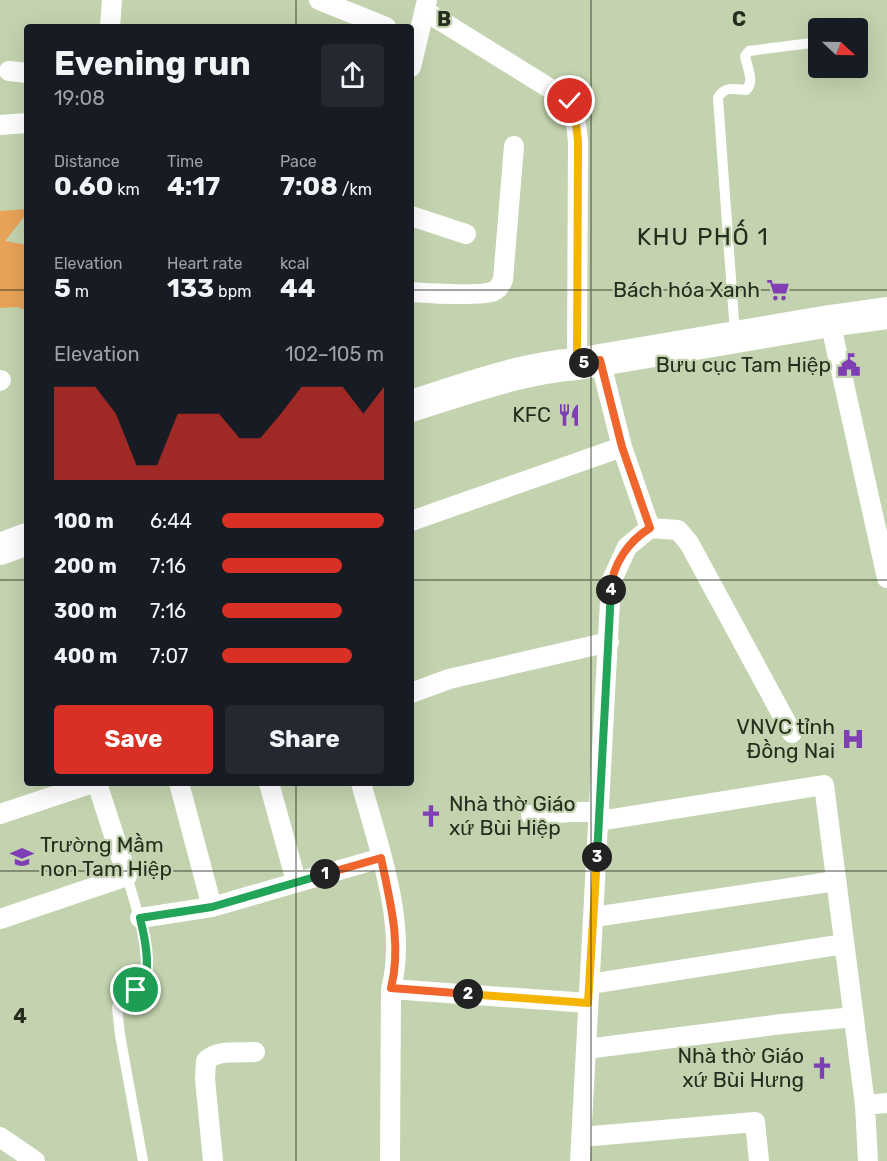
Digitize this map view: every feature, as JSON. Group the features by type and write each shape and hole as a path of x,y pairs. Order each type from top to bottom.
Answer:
{"main road":[{"path":"414,405 490,382 556,366 887,313"},
{"path":"0,549 24,540"}],"street":[{"path":"110,24 112,0"},
{"path":"320,0 379,24"},
{"path":"414,38 426,5 570,101 575,115 578,141 589,362 650,528"},
{"path":"0,125 24,123"},
{"path":"414,292 480,293 492,292 499,288 503,280 514,146"},
{"path":"414,217 466,234"},
{"path":"830,321 887,578"},
{"path":"414,520 622,447"},
{"path":"580,1161 611,582 627,547 650,528 678,530 689,543 792,733"},
{"path":"414,692 449,679 609,642"},
{"path":"531,815 571,812 600,817 824,785 865,1105 868,1161"},
{"path":"0,814 86,786"},
{"path":"0,919 127,876 96,786"},
{"path":"181,786 212,907"},
{"path":"270,786 296,881"},
{"path":"362,786 393,912 396,970 391,988 390,1161"},
{"path":"140,918 212,907 381,858"},
{"path":"594,917 836,881"},
{"path":"590,984 844,944"},
{"path":"391,988 588,1003"},
{"path":"586,1049 770,1025 854,1017"},
{"path":"213,1161 206,1061 213,1055 221,1053 255,1052"},
{"path":"865,1105 887,1103"},
{"path":"581,1137 755,1122 759,1161"},
{"path":"0,1137 35,1161"}],"lane":[{"path":"735,337 718,98 726,89 746,90 749,87 751,82 745,56 749,51 808,43"},
{"path":"127,876 145,938 146,979 143,984 119,1002 117,1007 143,1161"}],"shaded area":[{"path":"24,209 24,217 5,241 24,244 24,310 18,307 0,308 0,211"}],"place":[{"name":"Bách hóa Xanh","path":"778,290"},
{"name":"Bưu cục Tam Hiệp","path":"849,365"},
{"name":"KFC","path":"569,415"},
{"name":"VNVC tỉnh Đồng Nai","path":"853,739"},
{"name":"Nhà thờ Giáo xứ Bùi Hiệp","path":"431,816"},
{"name":"Trường Mầm non Tam Hiệp","path":"22,857"},
{"name":"Nhà thờ Giáo xứ Bùi Hưng","path":"822,1068"}],"district":[{"name":"KHU PHỐ 1","path":"703,237"}],"route":[{"path":"136,990 145,982 147,974 145,938 140,918 212,907 381,858 393,912 396,970 391,988 588,1003 611,582 627,547 650,528 622,447 600,360 577,364 578,141 575,115 570,101"}]}
